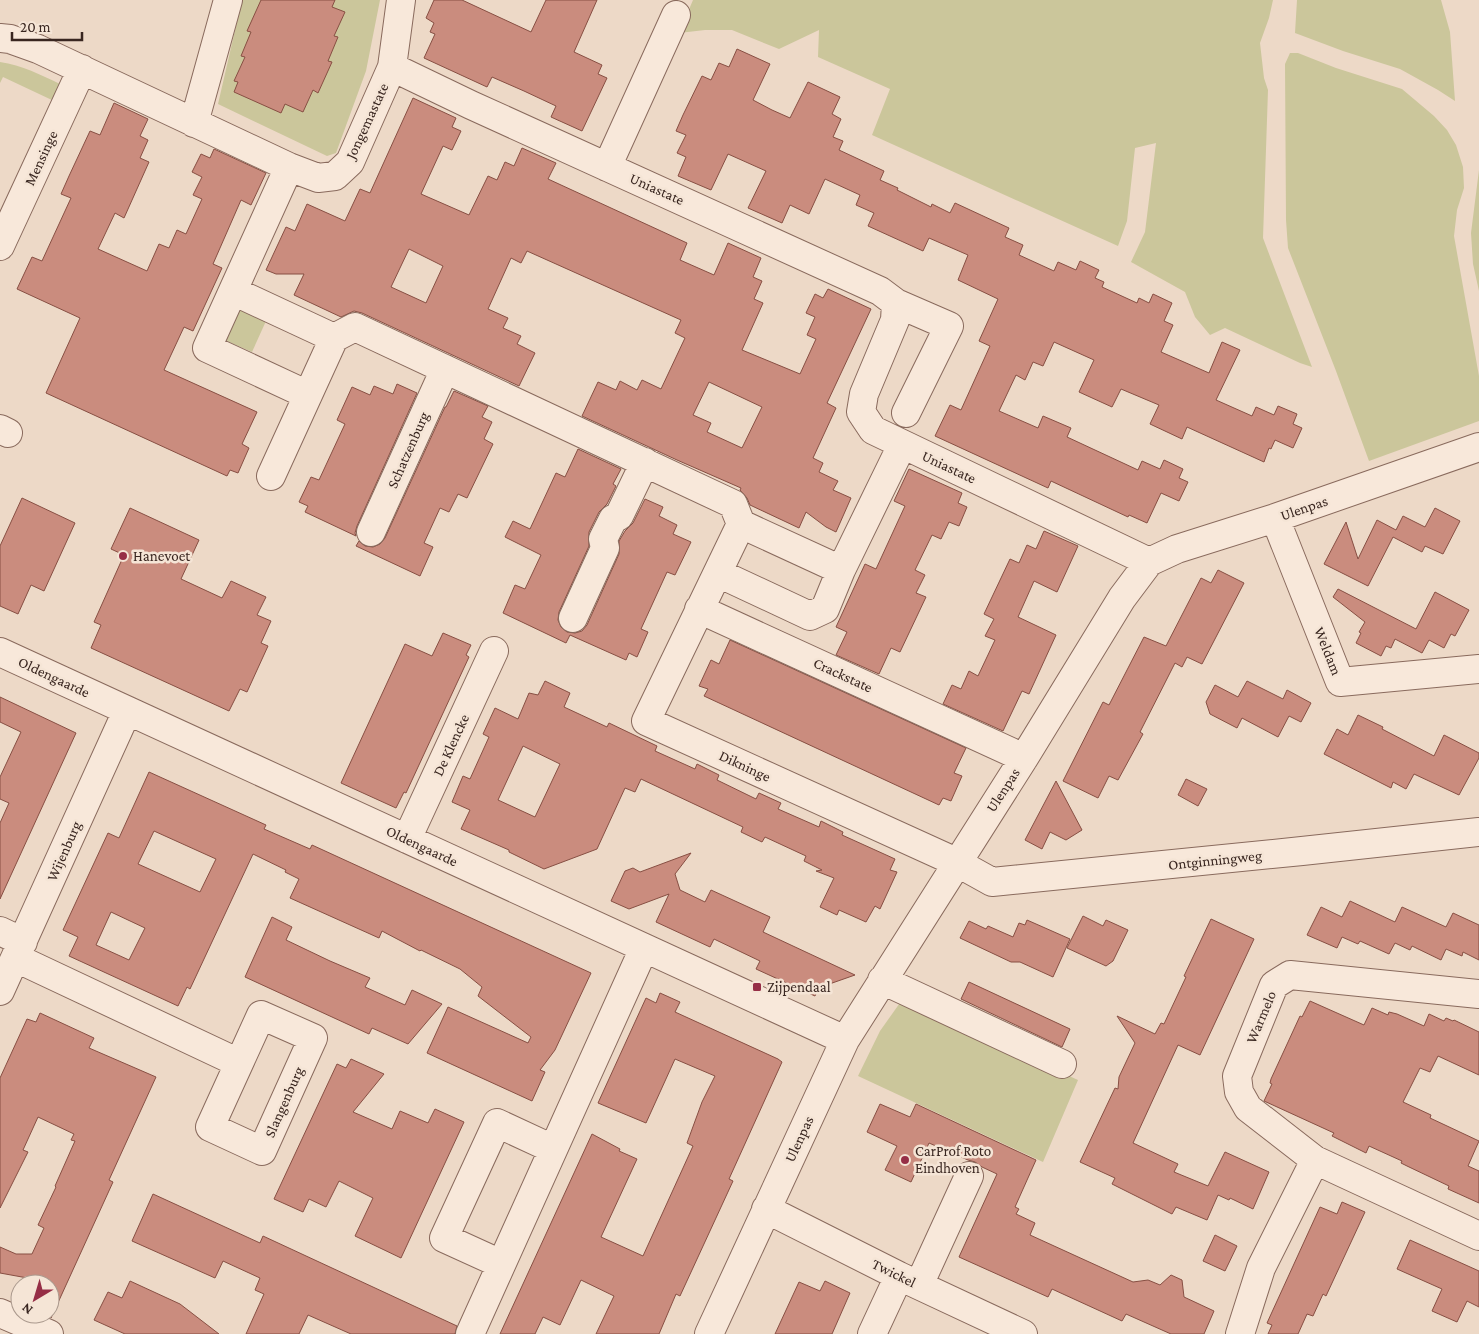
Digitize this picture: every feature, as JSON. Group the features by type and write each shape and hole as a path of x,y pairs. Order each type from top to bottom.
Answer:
{"street":[{"path":"194,123 228,0"},
{"name":"Jongemastate","path":"0,38 38,49 289,167 318,178 335,176 350,162 392,67 401,0"},
{"path":"607,167 676,14"},
{"name":"Uniastate","path":"392,67 471,105 880,291 896,303 949,326 906,413"},
{"name":"Mensinge","path":"0,246 82,69"},
{"path":"289,167 207,348 308,395"},
{"path":"233,291 334,338"},
{"name":"Uniastate","path":"896,303 895,320 864,394 861,412 872,430 1149,562"},
{"path":"272,476 334,338 355,327 733,504 740,524 699,609"},
{"name":"Schatzenburg","path":"371,532 445,369"},
{"path":"718,573 810,616 825,609 841,570 902,445"},
{"name":"Ulenpas","path":"709,1334 844,1040 1024,758 1122,598 1149,562 1177,549 1275,518 1479,448"},
{"path":"572,618 605,548 603,539 613,519 619,516 645,462"},
{"name":"Weldam","path":"1275,518 1340,682 1479,669"},
{"path":"740,524 841,570"},
{"name":"Crackstate","path":"699,609 1024,758"},
{"name":"Dikninge","path":"699,609 646,721 956,862"},
{"name":"De Klencke","path":"407,839 494,651"},
{"name":"Oldengaarde","path":"0,652 844,1040"},
{"name":"Wijenburg","path":"0,992 13,944 127,711"},
{"name":"Ontginningweg","path":"956,862 992,882 1479,832"},
{"path":"13,944 239,1064"},
{"path":"470,1334 644,948"},
{"name":"Warmelo","path":"1479,994 1290,975 1274,985 1237,1076 1239,1092 1248,1108 1316,1160 1479,1236"},
{"path":"882,980 1062,1064"},
{"name":"Slangenburg","path":"261,1015 313,1038 262,1151 210,1127 239,1064 261,1015"},
{"path":"501,1264 444,1238 497,1123 553,1149"},
{"path":"1240,1334 1261,1268 1316,1160"},
{"path":"872,1334 909,1280 969,1176"},
{"name":"Twickel","path":"766,1209 1023,1334"},
{"path":"0,1313 49,1334"}],"shaded area":[{"path":"242,0 380,0 366,71 336,153 327,156 218,104"},
{"path":"693,0 1273,0 1260,43 1264,78 1268,90 1263,238 1312,367 1225,328 1210,335 1195,317 1185,292 1131,262 1145,232 1156,143 1135,148 1127,221 1118,246 872,135 890,89 818,57 819,30 779,49 732,30 705,30 679,33"},
{"path":"1297,0 1441,0 1450,32 1455,101 1400,69 1295,33"},
{"path":"1290,53 1298,53 1336,68 1402,89 1434,116 1447,130 1456,145 1463,167 1464,188 1457,210 1454,236 1479,376 1479,421 1369,461 1288,248 1286,220 1285,64"},
{"path":"0,62 24,68 60,84 54,101 3,77 0,83"},
{"path":"1479,170 1479,291 1473,264 1471,233"},
{"path":"236,308 266,321 252,352 222,339"},
{"path":"902,1000 1078,1080 1043,1162 858,1076 880,1031"}],"building":[{"path":"261,0 335,0 332,7 345,12 334,36 338,37 328,61 332,62 318,93 313,90 303,112 285,104 281,113 234,92 238,82 234,81 245,57 241,56 251,32 247,31"},
{"path":"434,0 462,0 531,32 546,0 597,0 574,52 602,65 598,74 607,78 582,131 551,117 556,106 524,91 492,77 487,87 424,58 435,34 430,32 434,23 426,18"},
{"path":"737,49 770,64 753,100 772,110 790,118 808,82 840,97 832,114 841,119 833,137 843,141 839,150 884,171 880,180 898,188 897,190 931,207 932,204 950,213 955,203 1009,228 1005,237 1023,245 1019,255 1054,271 1058,262 1076,270 1080,261 1099,270 1095,278 1104,282 1102,287 1137,303 1139,298 1149,303 1153,294 1172,303 1164,321 1173,325 1161,352 1209,373 1222,342 1240,350 1216,400 1252,416 1256,407 1274,415 1278,406 1297,414 1293,424 1302,428 1293,448 1275,440 1271,449 1269,448 1264,462 1187,427 1182,439 1150,424 1159,405 1121,389 1112,407 1079,392 1094,360 1054,342 1043,366 1033,362 1025,380 1016,375 999,411 1038,428 1043,416 1071,428 1067,437 1138,470 1142,461 1160,469 1164,460 1183,469 1179,478 1188,482 1179,501 1161,493 1147,523 1129,515 1128,517 1051,481 1048,488 935,436 950,405 961,410 990,346 979,341 998,299 958,280 968,255 929,238 923,251 868,226 874,213 856,205 860,195 825,179 809,214 790,205 782,223 748,208 766,171 728,154 711,190 678,176 686,157 677,153 686,135 676,131 683,115 702,76 711,80 719,63 729,67"},
{"path":"413,98 456,118 452,127 461,131 452,150 443,146 421,194 469,215 488,176 497,180 505,162 514,166 522,148 556,163 548,179 687,243 680,260 714,275 728,243 761,258 753,277 762,281 754,299 763,303 742,350 800,374 816,339 807,335 815,317 806,313 815,294 823,298 828,289 871,309 827,403 836,408 813,458 823,463 819,472 838,481 833,490 851,498 836,532 806,512 799,528 750,505 740,490 741,488 582,416 598,382 616,390 620,381 637,390 642,380 661,389 685,338 675,333 681,320 527,251 521,263 511,258 488,309 508,318 503,328 521,336 517,344 535,353 519,386 362,313 354,311 341,317 294,295 304,274 276,274 266,270 286,227 295,231 307,204 345,221 360,189 370,193","holes":["409,249 443,266 426,303 391,287","709,382 762,407 742,448 707,432 711,423 693,415"]},
{"path":"114,103 148,119 140,136 148,140 140,158 149,162 124,218 115,213 98,249 147,271 159,244 169,248 177,230 186,234 202,199 193,195 202,177 192,172 201,154 210,158 214,149 266,173 251,205 241,200 213,264 222,268 193,331 184,327 164,370 257,412 242,444 249,448 238,473 230,470 227,476 46,393 80,318 17,289 32,257 42,261 71,198 61,194 69,176 90,131 100,135"},
{"path":"397,384 417,393 357,526 356,536 305,512 308,506 299,502 311,477 319,480 345,424 337,420 352,387 370,395 374,386 393,394"},
{"path":"454,391 488,406 482,417 492,422 484,439 493,444 467,498 458,494 449,512 440,508 424,543 433,547 420,576 356,546 359,541 365,546 373,547 380,544 385,538"},
{"path":"578,449 621,469 613,484 616,486 607,504 599,512 589,532 589,546 559,612 558,620 561,627 567,632 575,633 582,631 587,625 619,554 619,541 633,523 645,499 663,507 659,516 677,525 673,534 691,542 675,575 667,572 641,629 648,632 637,657 629,653 626,660 570,635 566,643 503,613 515,585 525,589 541,555 505,537 513,521 530,529 556,473 565,477"},
{"path":"909,469 962,493 958,503 967,507 959,526 949,522 941,539 932,535 915,570 925,575 916,593 926,597 900,652 891,648 879,674 836,655 847,632 836,627 865,564 876,569 905,506 894,501"},
{"path":"22,498 75,523 44,591 31,585 18,614 0,606 0,546"},
{"path":"130,508 199,540 181,579 222,598 231,581 266,597 257,615 271,621 261,643 268,646 247,692 240,689 229,711 91,648 101,625 94,622 124,555 111,549"},
{"path":"1435,508 1460,521 1443,554 1425,546 1422,552 1393,537 1368,586 1324,564 1346,522 1358,559 1377,520 1396,530 1403,516 1425,527"},
{"path":"1044,531 1078,546 1057,592 1034,581 1018,617 1056,635 1029,694 1022,691 1003,731 943,704 952,685 961,689 969,671 978,676 995,640 985,636 994,619 984,614 1010,559 1019,563 1027,545 1036,549"},
{"path":"1218,570 1244,583 1202,664 1187,657 1182,667 1175,663 1140,732 1143,734 1118,780 1109,776 1098,798 1063,781 1103,702 1109,705 1144,637 1166,646 1201,578 1211,583"},
{"path":"1338,589 1416,629 1435,592 1469,610 1455,636 1451,634 1444,648 1429,640 1422,653 1395,639 1391,648 1386,646 1381,656 1356,643 1361,633 1359,632 1365,622 1333,597"},
{"path":"443,633 471,645 466,655 469,657 406,793 404,792 396,808 341,783 405,644 432,656"},
{"path":"730,640 966,748 954,773 962,776 951,801 943,798 939,805 704,696 708,689 699,686 711,660 719,664"},
{"path":"545,681 570,693 564,707 607,727 609,723 657,746 655,751 695,769 697,764 719,775 717,780 756,799 759,793 781,803 778,809 819,827 821,821 843,832 842,835 895,859 890,870 897,872 880,909 875,906 866,922 839,910 837,915 820,907 834,878 816,871 822,870 804,861 806,856 765,837 762,842 741,832 743,827 641,779 635,792 625,788 597,849 544,869 509,852 509,850 461,829 470,810 452,802 463,776 470,779 489,737 483,734 495,708 518,719 529,693 538,695","holes":["523,746 560,764 535,817 498,800"]},
{"path":"1247,681 1283,699 1287,690 1311,703 1301,722 1289,716 1278,737 1242,718 1237,728 1210,714 1206,702 1215,685 1238,697"},
{"path":"0,697 76,733 0,899 0,823 9,803 0,799 0,777 21,732 0,722"},
{"path":"1358,715 1434,756 1444,735 1479,753 1479,758 1459,795 1414,774 1406,789 1393,782 1391,788 1324,754 1337,729 1348,735"},
{"path":"149,772 266,825 264,829 310,849 312,845 591,973 555,1050 540,1070 545,1072 532,1101 427,1053 448,1007 528,1043 531,1037 478,996 482,987 460,969 382,931 379,938 290,898 299,879 285,872 286,870 253,854 190,989 187,987 178,1006 69,956 78,937 63,930 108,833 119,838","holes":["154,831 216,859 200,892 138,864","111,912 145,928 129,960 96,945"]},
{"path":"1186,779 1207,789 1198,806 1178,795"},
{"path":"1056,781 1082,830 1066,840 1050,832 1042,849 1025,840"},
{"path":"691,853 675,874 680,890 705,902 711,890 770,917 763,932 855,975 818,988 815,996 756,969 760,961 714,939 710,947 656,922 669,894 629,909 611,901 625,871 633,868 640,872"},
{"path":"1350,901 1395,922 1402,907 1446,927 1453,913 1479,925 1479,960 1463,952 1462,956 1446,949 1441,960 1412,946 1410,950 1395,943 1389,954 1360,941 1358,944 1342,937 1337,948 1307,935 1321,907 1342,917"},
{"path":"1083,916 1103,926 1106,920 1128,930 1113,961 1106,966 1067,948"},
{"path":"272,917 292,927 286,940 370,978 365,987 405,1005 412,990 442,1004 408,1044 372,1028 369,1034 245,977"},
{"path":"1211,919 1254,939 1200,1055 1178,1045 1133,1143 1178,1164 1174,1172 1208,1186 1225,1152 1269,1172 1253,1209 1230,1198 1229,1200 1218,1195 1207,1220 1176,1207 1172,1214 1112,1184 1115,1178 1080,1162 1115,1088 1118,1089 1119,1077 1135,1043 1117,1016 1155,1034 1161,1023 1164,1024"},
{"path":"1027,920 1070,939 1053,977 1020,962 1011,962 960,938 969,921 986,929 988,926 1013,937 1019,923 1025,925"},
{"path":"969,982 1070,1029 1062,1047 961,999"},
{"path":"660,993 680,1002 675,1012 782,1062 729,1179 733,1181 680,1296 676,1294 659,1334 596,1334 614,1296 581,1280 560,1325 543,1317 535,1334 500,1334 592,1134 620,1149 619,1151 637,1159 601,1237 643,1256 693,1146 687,1143 702,1102 715,1076 675,1059 646,1123 598,1103 646,998 656,1003"},
{"path":"1310,1001 1364,1025 1372,1008 1388,1015 1389,1012 1397,1014 1424,1026 1429,1014 1444,1021 1446,1018 1454,1020 1479,1032 1479,1075 1438,1056 1430,1072 1420,1068 1403,1102 1431,1115 1430,1118 1479,1141 1468,1166 1479,1171 1479,1203 1448,1189 1449,1186 1401,1163 1402,1161 1369,1146 1366,1153 1332,1136 1334,1133 1264,1101 1272,1084 1270,1083 1271,1079 1300,1016 1302,1017"},
{"path":"40,1013 94,1038 89,1048 156,1077 109,1180 113,1182 60,1298 60,1274 10,1275 0,1273 0,1247 16,1254 32,1254 44,1228 38,1225 75,1141 71,1140 74,1134 38,1117 23,1150 28,1152 0,1208 0,1078 27,1019 36,1022"},
{"path":"351,1059 384,1074 353,1112 392,1129 400,1111 428,1123 435,1109 464,1122 401,1258 355,1236 373,1198 339,1181 326,1207 309,1199 303,1212 274,1199 337,1064 346,1068"},
{"path":"880,1104 910,1117 916,1104 1036,1160 1015,1207 1019,1209 1016,1214 1035,1223 1030,1235 1133,1282 1148,1280 1160,1285 1171,1275 1182,1280 1184,1297 1214,1311 1204,1334 1171,1334 1126,1314 1122,1321 1052,1289 1048,1297 959,1257 997,1174 975,1162 929,1143 911,1182 885,1170 897,1146 867,1132"},
{"path":"153,1194 260,1243 263,1236 457,1326 455,1334 351,1334 308,1315 299,1334 246,1334 264,1294 255,1290 260,1278 223,1261 215,1278 132,1241"},
{"path":"1342,1202 1365,1212 1326,1296 1323,1294 1313,1316 1307,1314 1298,1334 1268,1334 1272,1325 1267,1323 1320,1207 1337,1214"},
{"path":"1215,1235 1237,1246 1225,1271 1203,1261"},
{"path":"1410,1240 1479,1271 1479,1307 1467,1301 1457,1322 1432,1311 1442,1289 1397,1269"},
{"path":"130,1281 180,1304 219,1334 125,1334 94,1320 108,1292 122,1298"},
{"path":"825,1281 850,1293 832,1334 775,1334 799,1282 820,1291"}],"place":[{"name":"Hanevoet","path":"123,556"},
{"name":"Zijpendaal","path":"757,987"},
{"name":"CarProf Roto Eindhoven","path":"905,1160"}]}
